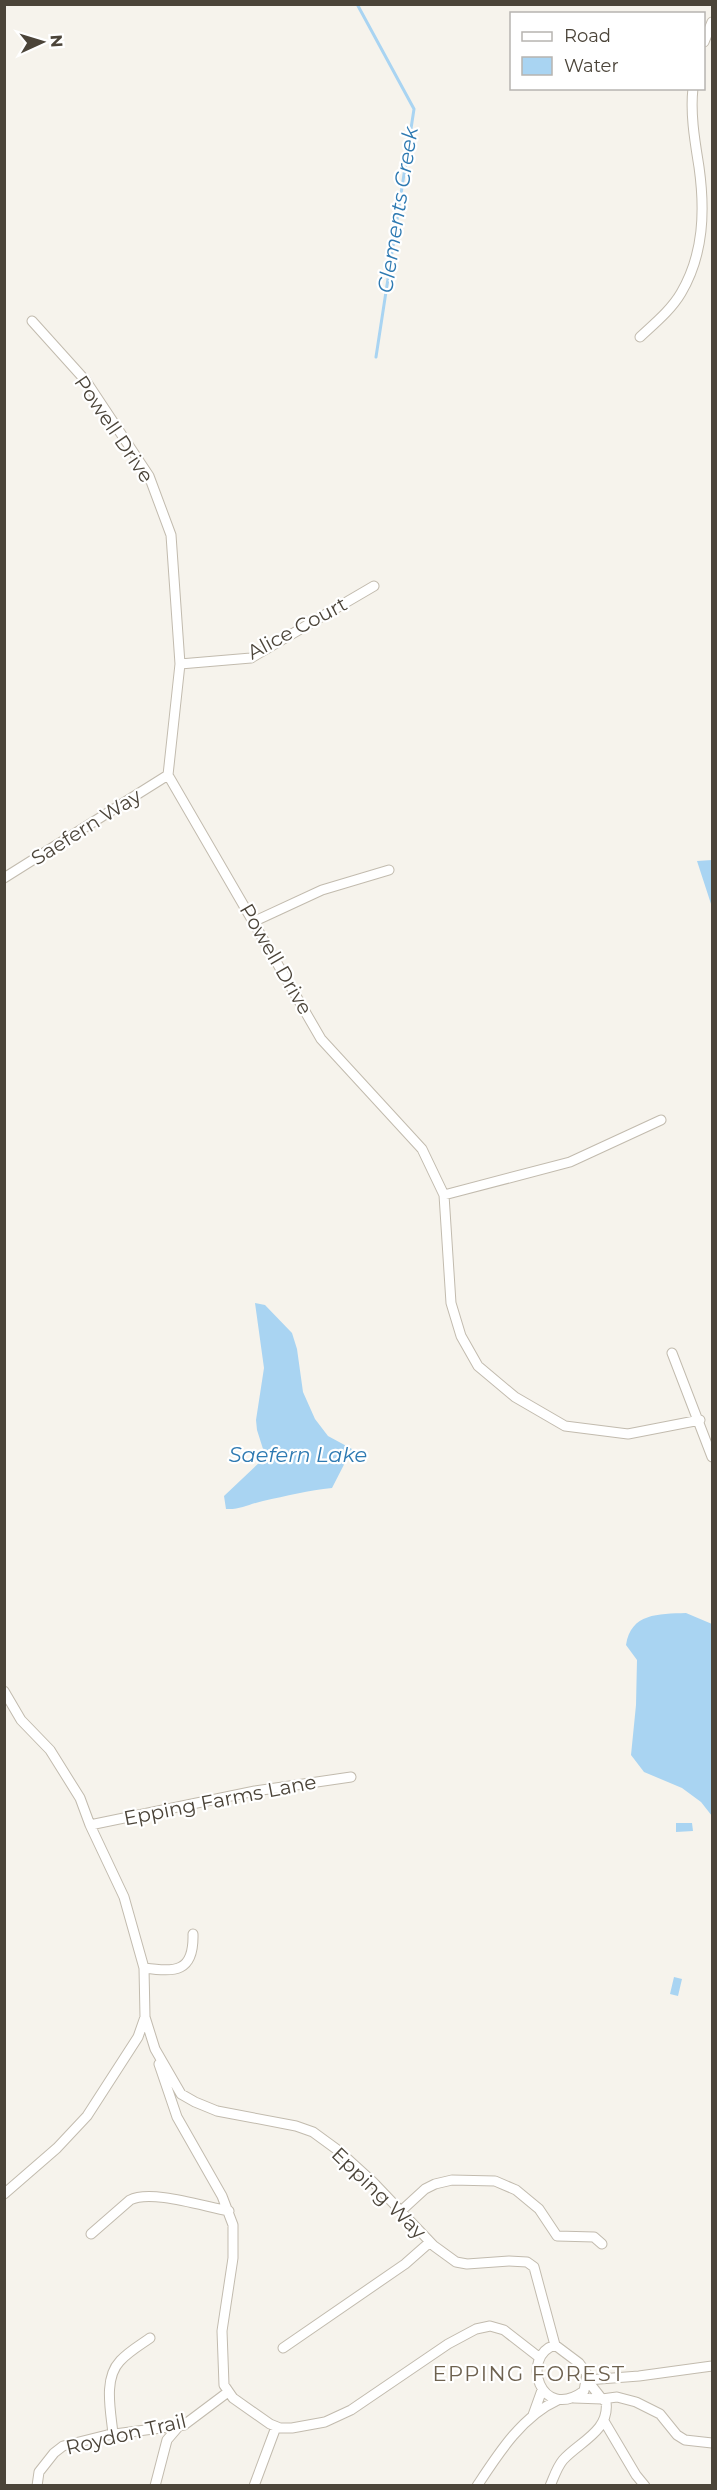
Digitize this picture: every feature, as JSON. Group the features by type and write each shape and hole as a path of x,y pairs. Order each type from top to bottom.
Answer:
{"street":[{"path":"705,40 712,22"},
{"path":"640,337 666,313 682,292 700,249 702,194 696,146 693,90"},
{"name":"Powell Drive","path":"32,321 86,381 149,476 171,535 180,664 168,775 255,921 321,1039 422,1149 444,1195 451,1303 461,1336 478,1366 515,1397 565,1426 628,1434 700,1420"},
{"name":"Alice Court","path":"180,664 251,658 374,586"},
{"name":"Saefern Way","path":"4,878 168,775"},
{"path":"255,921 322,890 389,870"},
{"path":"444,1195 570,1162 661,1120"},
{"path":"672,1353 700,1420 712,1457"},
{"name":"Epping Way","path":"4,1691 21,1719 50,1750 80,1798 90,1825 124,1897 144,1968 145,2017 155,2049 178,2090 186,2098 217,2111 313,2132 339,2151 430,2242 456,2262 467,2264 526,2262 534,2267 555,2345"},
{"name":"Epping Farms Lane","path":"90,1825 255,1791 351,1777"},
{"path":"144,1968 170,1971 184,1965 193,1951 193,1934"},
{"path":"4,2194 57,2148 87,2116 138,2037 145,2017"},
{"path":"155,2049 177,2117 229,2211 233,2225 234,2248 222,2331 224,2379 228,2392 276,2427 292,2428 342,2415 434,2353 482,2327 498,2327 504,2330 540,2358"},
{"path":"401,2211 425,2189 435,2184 452,2180 495,2181 516,2190 539,2209 556,2236 594,2237 602,2244"},
{"path":"91,2234 130,2200 137,2197 160,2198 229,2211"},
{"path":"283,2348 405,2264 430,2242"},
{"path":"113,2434 110,2400 112,2374 121,2359 150,2338"},
{"path":"477,2486 532,2415 542,2390 538,2374 540,2358 545,2350 555,2345 584,2368 587,2380 606,2402 606,2406 604,2421 597,2431 561,2462 550,2486"},
{"path":"587,2380 639,2376 712,2366"},
{"path":"573,2398 584,2391 587,2380"},
{"path":"542,2390 558,2400"},
{"name":"Roydon Trail","path":"37,2486 39,2472 58,2449 113,2434 179,2426 196,2418 228,2392"},
{"path":"532,2415 558,2400 617,2397 636,2402 660,2414 685,2440 712,2443"},
{"path":"604,2421 645,2486"},
{"path":"155,2486 165,2446 179,2426"},
{"path":"254,2486 276,2427"}],"water":[{"path":"712,860 712,907 697,861"},
{"name":"Saefern Lake","path":"255,1303 265,1305 292,1333 297,1349 303,1392 315,1419 328,1436 352,1449 332,1488 289,1495 236,1509 226,1509 224,1496 261,1461 263,1449 256,1420 264,1368"},
{"path":"686,1613 712,1624 712,1816 701,1802 682,1788 644,1772 631,1755 636,1705 637,1660 626,1645 629,1634 640,1621 647,1617"},
{"path":"676,1823 692,1823 693,1831 676,1832"},
{"path":"674,1977 682,1979 678,1996 670,1994"}],"waterway":[{"name":"Clements Creek","path":"357,4 414,109 376,357"}],"district":[{"name":"EPPING FOREST","path":"529,2374"}]}
